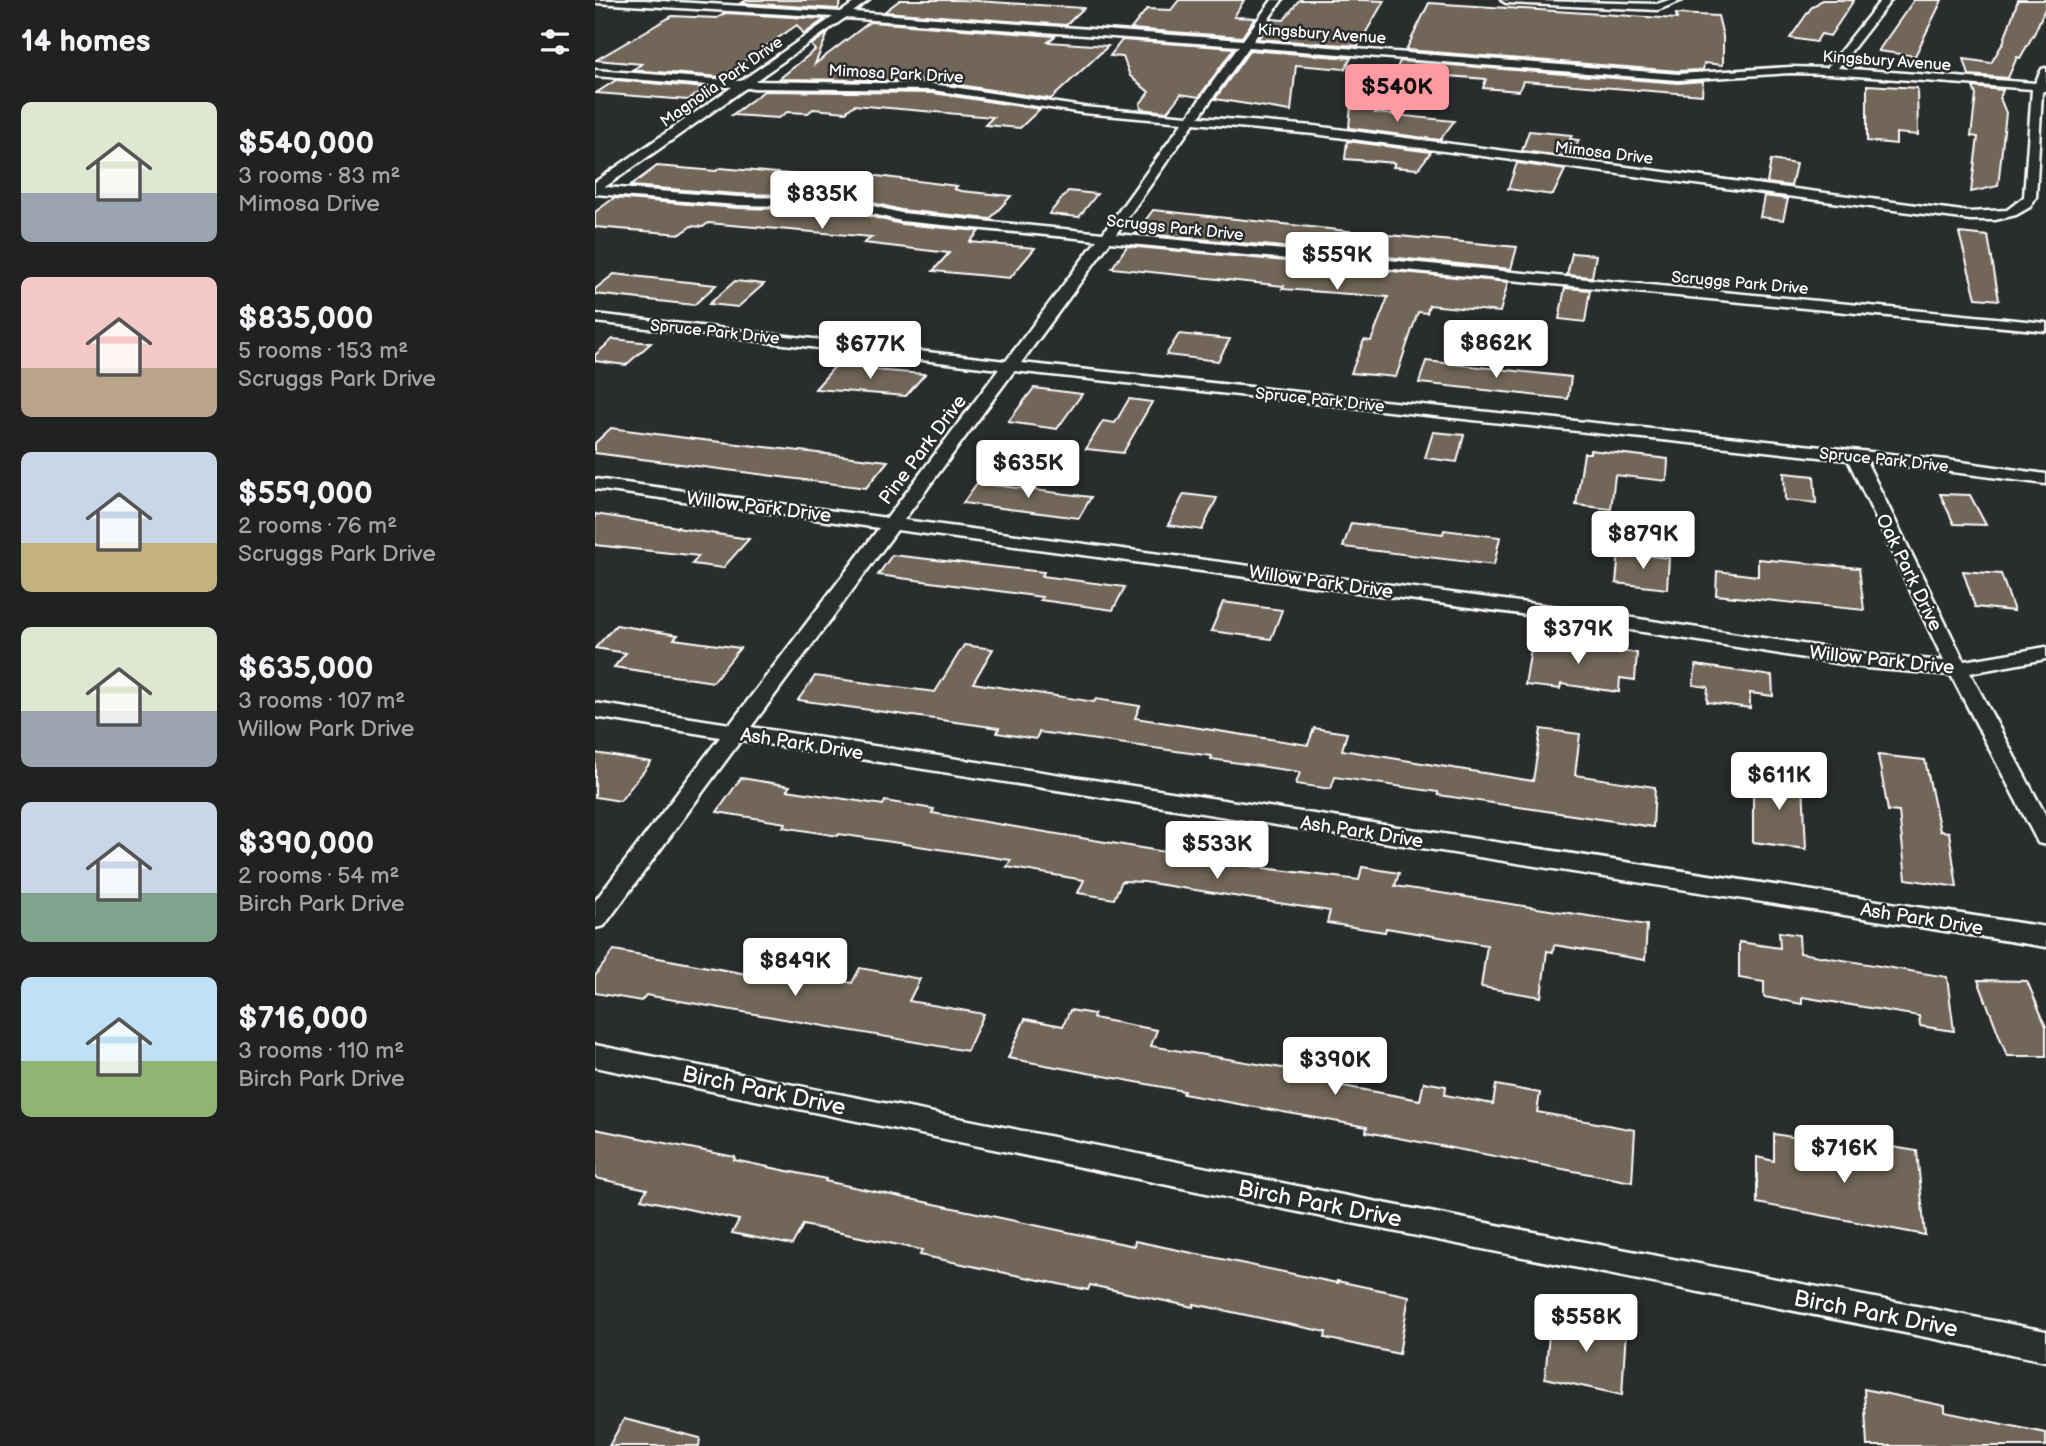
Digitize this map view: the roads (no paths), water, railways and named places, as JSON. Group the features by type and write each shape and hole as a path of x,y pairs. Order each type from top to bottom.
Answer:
{"street":[{"name":"Kingsbury Avenue","path":"595,0 1013,25 1678,77 1830,71 2042,87"},
{"name":"Magnolia Park Drive","path":"595,189 865,0"},
{"name":"Pine Park Drive","path":"595,919 1106,238 1277,0"},
{"path":"1506,0 1658,7 1678,0"},
{"path":"1830,71 1886,0"},
{"path":"2042,87 2046,71"},
{"name":"Mimosa Park Drive","path":"595,73 744,84 933,87 1083,110 1194,119"},
{"name":"Mimosa Drive","path":"1194,119 1314,130 1970,216 2010,214 2026,205 2030,197 2032,126 2042,87"},
{"name":"Scruggs Park Drive","path":"595,189 737,201 845,203 901,217 2046,327"},
{"name":"Spruce Park Drive","path":"595,318 2046,479"},
{"name":"Oak Park Drive","path":"1854,456 1958,669 2046,837"},
{"name":"Willow Park Drive","path":"595,484 1587,617 1867,661 1958,669 2046,653"},
{"name":"Ash Park Drive","path":"595,710 2046,937"},
{"name":"Birch Park Drive","path":"595,1056 1379,1215 2046,1346"}]}
